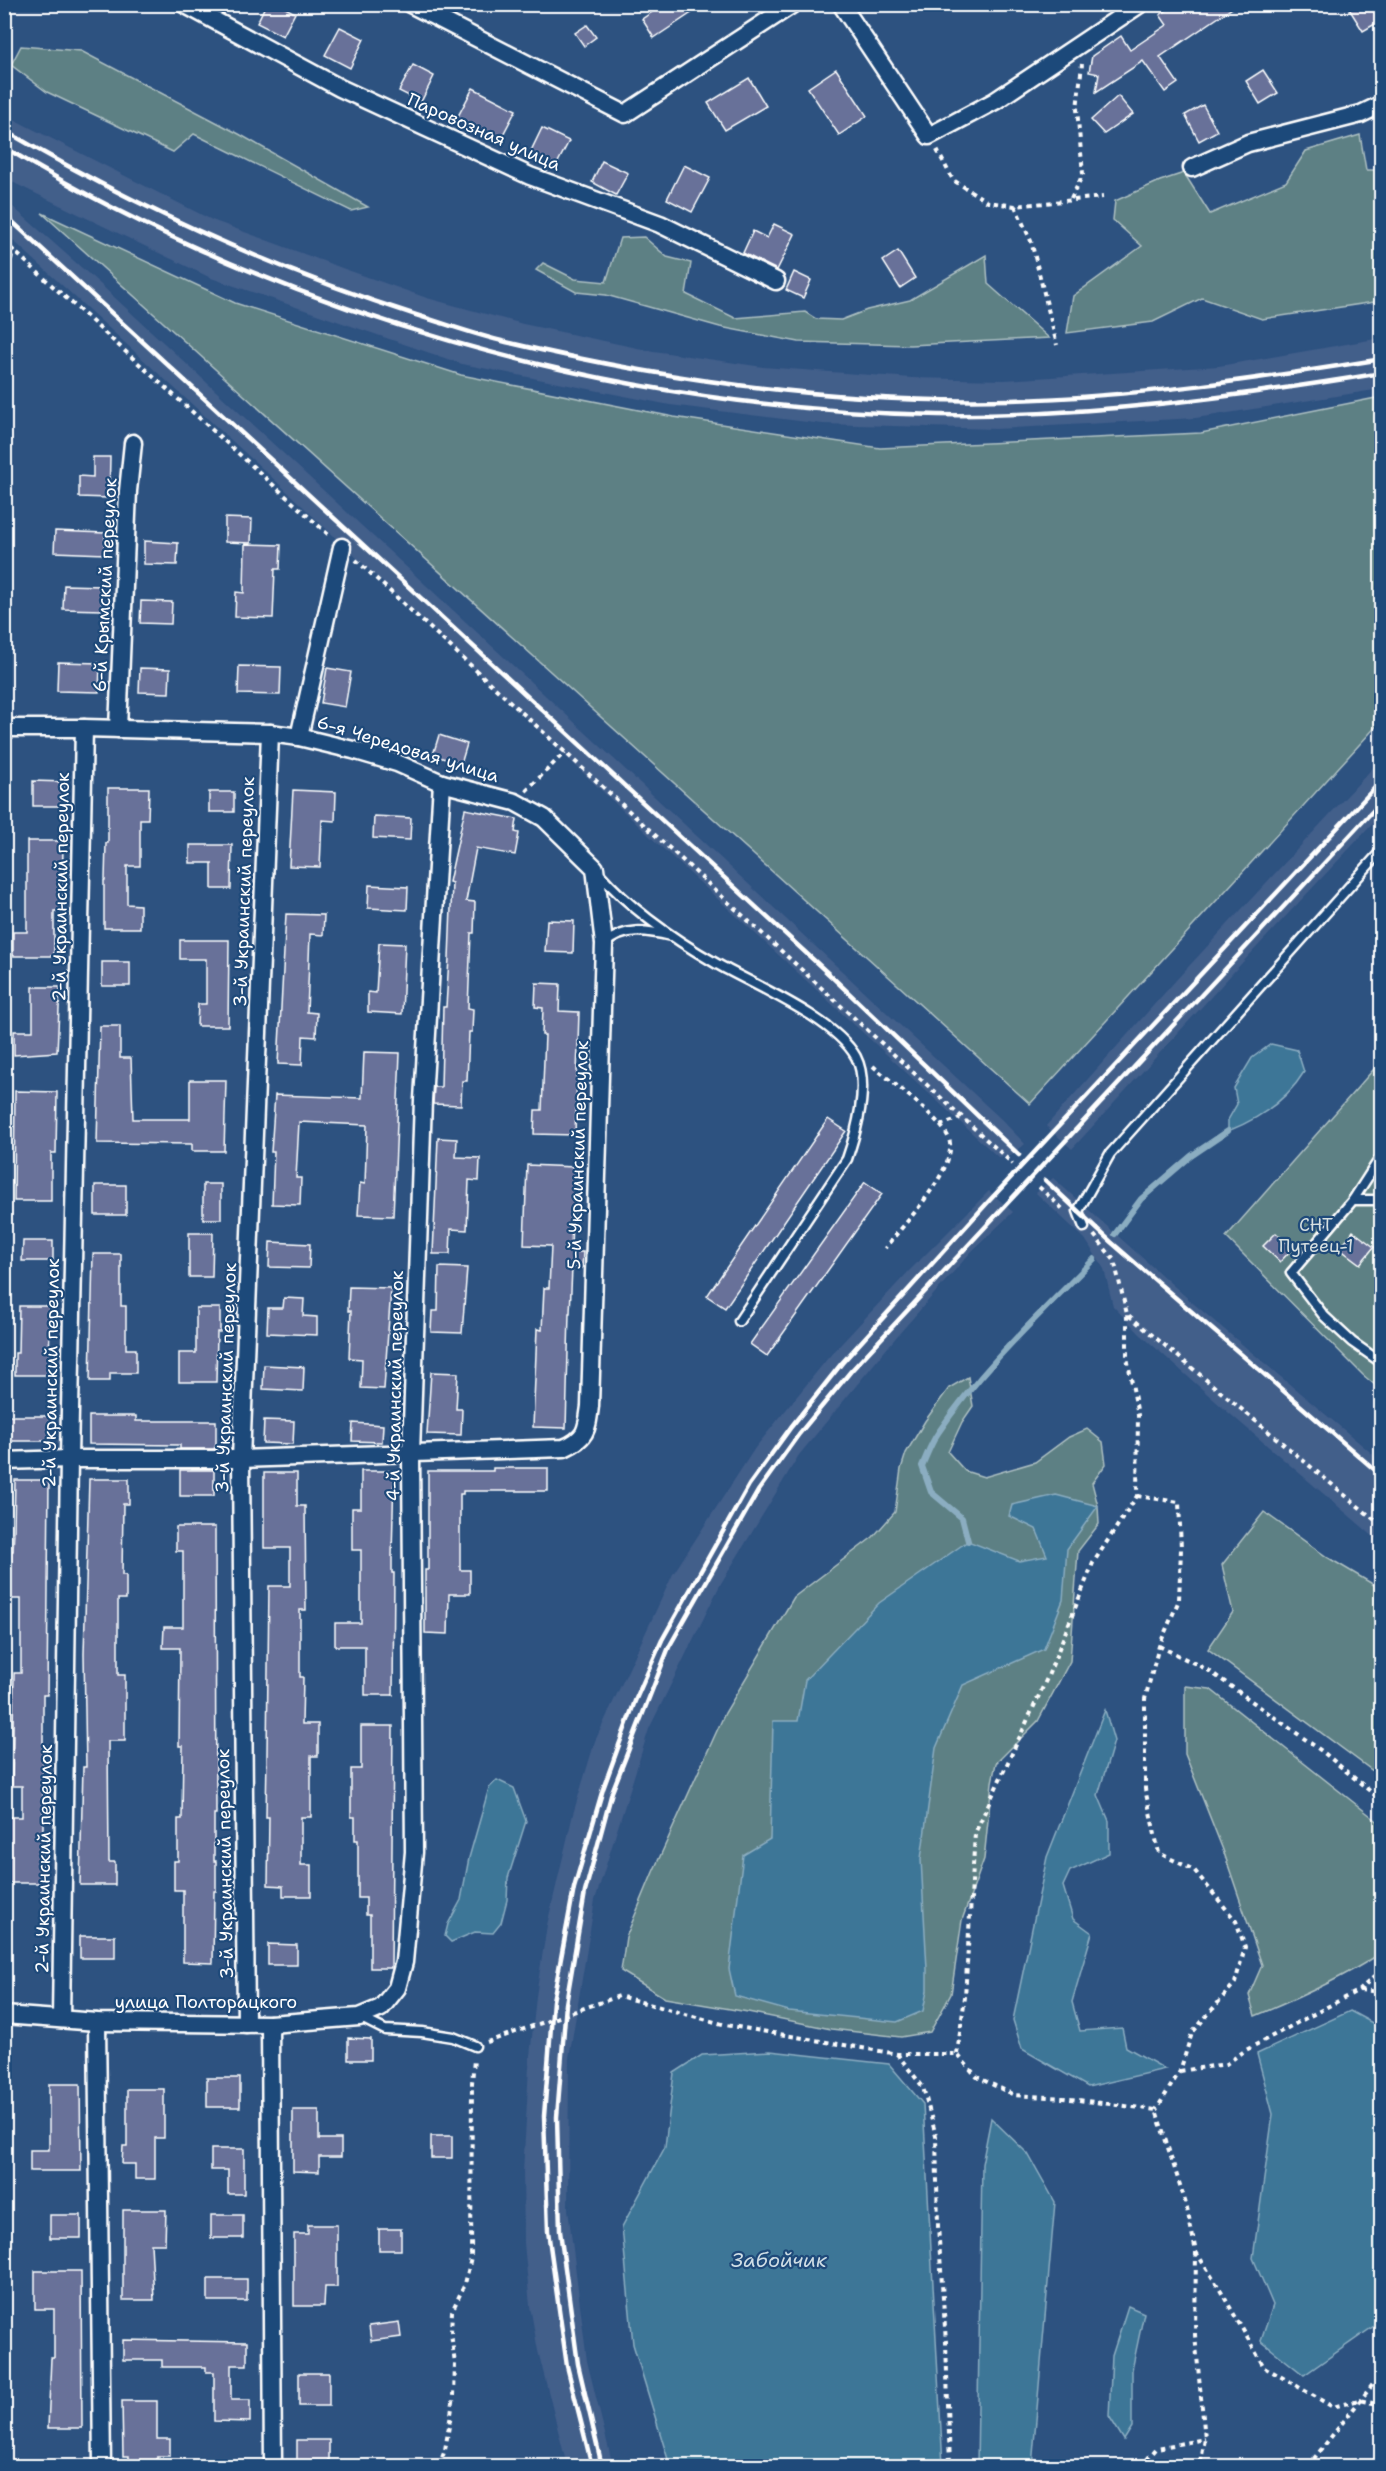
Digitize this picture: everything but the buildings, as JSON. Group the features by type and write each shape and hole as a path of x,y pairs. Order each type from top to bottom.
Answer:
{"street":[{"name":"Паровозная улица","path":"184,4 340,88 530,176 660,224 776,281"},
{"path":"410,4 625,114 793,4"},
{"path":"842,4 929,136 995,101 1140,4"},
{"path":"1192,168 1248,143 1361,114 1382,104"},
{"name":"6-й Крымский переулок","path":"118,729 128,490 133,442"},
{"path":"299,737 342,548"},
{"name":"6-я Чередовая улица","path":"4,728 270,733 299,737 397,763 441,783 515,802 544,818 595,868"},
{"name":"2-й Украинский переулок","path":"61,2019 69,1459 84,728"},
{"name":"3-й Украинский переулок","path":"246,2024 241,1459 270,733"},
{"name":"4-й Украинский переулок","path":"397,1988 405,1962 414,1852 411,1453 423,1100 441,783"},
{"name":"5-й Украинский переулок","path":"411,1453 564,1448 579,1442 587,1428 590,1406 604,944 595,868"},
{"path":"4,1461 241,1459 411,1453"},
{"name":"улица Полторацкого","path":"4,2015 97,2022 270,2024 359,2017 381,2008 397,1988"},
{"path":"97,2022 102,2466"},
{"path":"270,2024 273,2466"}],"lane":[{"path":"1084,1227 1078,1211 1110,1154 1382,850"},
{"path":"595,868 612,888 674,937 715,963 802,1011 836,1034 856,1058 861,1086 857,1129 847,1160 739,1321"},
{"path":"604,944 623,933 648,930 674,937"},
{"path":"1382,1155 1353,1200 1291,1273 1324,1316 1352,1342 1382,1363"},
{"path":"1353,1200 1382,1200"},
{"path":"359,2017 386,2030 453,2037 475,2046"}],"path":[{"path":"1070,200 1083,174 1077,109 1079,78 1087,40"},
{"path":"929,136 953,180 988,202 1015,206 1103,197"},
{"path":"1015,206 1031,241 1057,345"},
{"path":"4,242 566,752 960,1118 1013,1164"},
{"path":"4,296 13,249"},
{"path":"515,802 566,752"},
{"path":"871,1064 940,1125 950,1140 949,1156 941,1176 885,1248"},
{"path":"940,1125 960,1118"},
{"path":"957,2054 965,1997 975,1833 1048,1676 1093,1563 1137,1496 1138,1415 1127,1357 1127,1314 1114,1260 1084,1227 1039,1187"},
{"path":"1127,1314 1382,1526"},
{"path":"1137,1496 1179,1502 1181,1549 1179,1600 1159,1646 1145,1699 1145,1790 1159,1853 1194,1870 1236,1921 1245,1947 1235,1983 1192,2033 1180,2071 1156,2110 1186,2204 1196,2252 1195,2335 1205,2439 1200,2466"},
{"path":"1159,1646 1208,1670 1323,1752 1382,1800"},
{"path":"1180,2071 1226,2064 1246,2050 1359,1990 1382,1970"},
{"path":"1359,1990 1382,1992"},
{"path":"440,2466 454,2396 452,2311 465,2284 471,2258 472,2083 475,2046 619,1996 726,2025 897,2054 957,2054 977,2077 1014,2095 1063,2098 1156,2110"},
{"path":"897,2054 922,2087 936,2136 938,2226 946,2342 950,2466"},
{"path":"1196,2252 1264,2367 1333,2408 1359,2400 1382,2405"},
{"path":"1308,2466 1382,2373"},
{"path":"1141,2466 1157,2448 1205,2439"}],"shaded area":[{"path":"4,112 15,120 212,220 427,298 523,324 647,350 763,367 912,378 1004,380 1219,366 1381,338 1381,389 1196,418 996,429 823,424 670,405 462,364 211,278 16,184 5,176"},
{"path":"4,199 100,284 599,745 1025,1144 1011,1156 998,1157 658,844 278,483 5,233"},
{"path":"1381,759 1381,815 1072,1149 1046,1126 1177,979"},
{"path":"1053,1178 1194,1304 1381,1461 1381,1543 1222,1407 1140,1334 1113,1306 1104,1269 1085,1239 1036,1193"},
{"path":"989,1191 1013,1212 971,1252 898,1335 799,1455 720,1585 649,1729 595,1900 569,2058 568,2209 587,2361 613,2466 567,2466 538,2351 530,2306 524,2243 523,2172 529,2067 536,1996 547,1925 573,1814 595,1741 673,1574 755,1448 828,1358 909,1271"}],"green space":[{"path":"21,46 81,51 239,134 368,207 351,211 194,134 173,152 47,92 11,65"},
{"path":"1360,135 1366,170 1381,170 1381,301 1262,319 1202,298 1153,322 1067,333 1073,296 1142,246 1113,220 1115,201 1184,173 1210,214 1286,182 1306,151"},
{"path":"42,213 235,303 461,375 674,417 880,448 1201,433 1381,397 1381,721 1030,1104"},
{"path":"644,237 667,257 691,263 686,294 735,318 805,312 816,319 841,320 867,310 910,300 986,255 988,284 1049,338 910,345 799,342 720,327 606,295 576,292 536,270 543,263 575,279 606,282 620,238"},
{"name":"СНТ Путеец-1","path":"1381,1061 1381,1390 1363,1375 1226,1237"},
{"path":"968,1377 973,1406 962,1422 948,1452 965,1471 984,1477 1035,1462 1069,1437 1087,1429 1103,1442 1106,1464 1092,1483 1098,1506 1099,1524 1078,1551 1070,1661 1038,1721 996,1763 984,1859 962,1920 951,1994 930,2032 901,2037 831,2029 665,1998 621,1971 626,1937 725,1713 794,1597 873,1537 895,1512 901,1469 906,1453 925,1421 949,1388"},
{"path":"1264,1512 1327,1557 1381,1589 1381,1777 1208,1649 1233,1612 1222,1565"},
{"path":"1185,1686 1210,1689 1381,1824 1381,1953 1320,1988 1255,2016 1249,1995 1262,1965 1223,1850 1185,1754"}],"water":[{"path":"1271,1044 1297,1050 1304,1072 1271,1108 1228,1131 1228,1120 1237,1104 1234,1088 1252,1058"},
{"path":"1056,1495 1098,1506 1067,1549 1063,1600 1044,1649 963,1685 936,1748 921,1859 927,1969 927,1991 923,2011 897,2022 789,2011 735,1996 729,1969 743,1855 770,1839 773,1721 798,1721 805,1680 879,1603 968,1541 1019,1561 1047,1556 1036,1529 1009,1516 1012,1505"},
{"path":"1105,1710 1114,1741 1098,1795 1109,1821 1109,1853 1070,1871 1063,1886 1073,1919 1092,1933 1072,2002 1080,2031 1122,2028 1126,2047 1165,2069 1088,2087 1022,2049 1013,2020 1047,1857"},
{"path":"497,1780 514,1788 526,1821 508,1878 507,1900 501,1923 493,1933 475,1932 451,1942 445,1936 448,1924 461,1900 469,1858 489,1788"},
{"path":"1350,2011 1378,2026 1381,2039 1381,2321 1304,2375 1261,2341 1273,2305 1253,2258 1273,2114 1257,2054"},
{"name":"Забойчик","path":"770,2051 889,2064 923,2104 943,2466 670,2466 633,2344 622,2227 665,2147 674,2073 702,2055"},
{"path":"991,2118 1028,2154 1055,2202 1032,2466 977,2466 982,2164"},
{"path":"1128,2306 1144,2313 1132,2370 1132,2427 1124,2440 1109,2416 1112,2356"}],"waterway":[{"path":"1115,1234 1141,1199 1191,1156 1228,1131"},
{"path":"968,1541 962,1518 931,1492 922,1466 929,1449 955,1409 992,1364 1094,1259"}],"railway":[{"path":"4,130 103,184 205,234 363,297 506,342 693,379 820,394 884,398 1011,400 1104,395 1197,386 1382,359"},
{"path":"4,147 110,207 222,259 336,304 454,342 574,372 696,395 817,409 939,415 995,415 1161,404 1382,373"},
{"path":"4,214 831,976 1019,1155"},
{"path":"592,2466 567,2366 548,2231 544,2116 553,2001 574,1888 603,1789 635,1701 662,1640 749,1485 842,1363 989,1201 1382,780"},
{"path":"602,2466 578,2364 560,2231 557,2117 566,2004 585,1892 612,1792 669,1647 758,1491 799,1434 851,1371 1382,801"},
{"path":"1045,1180 1111,1242 1382,1476"}]}
